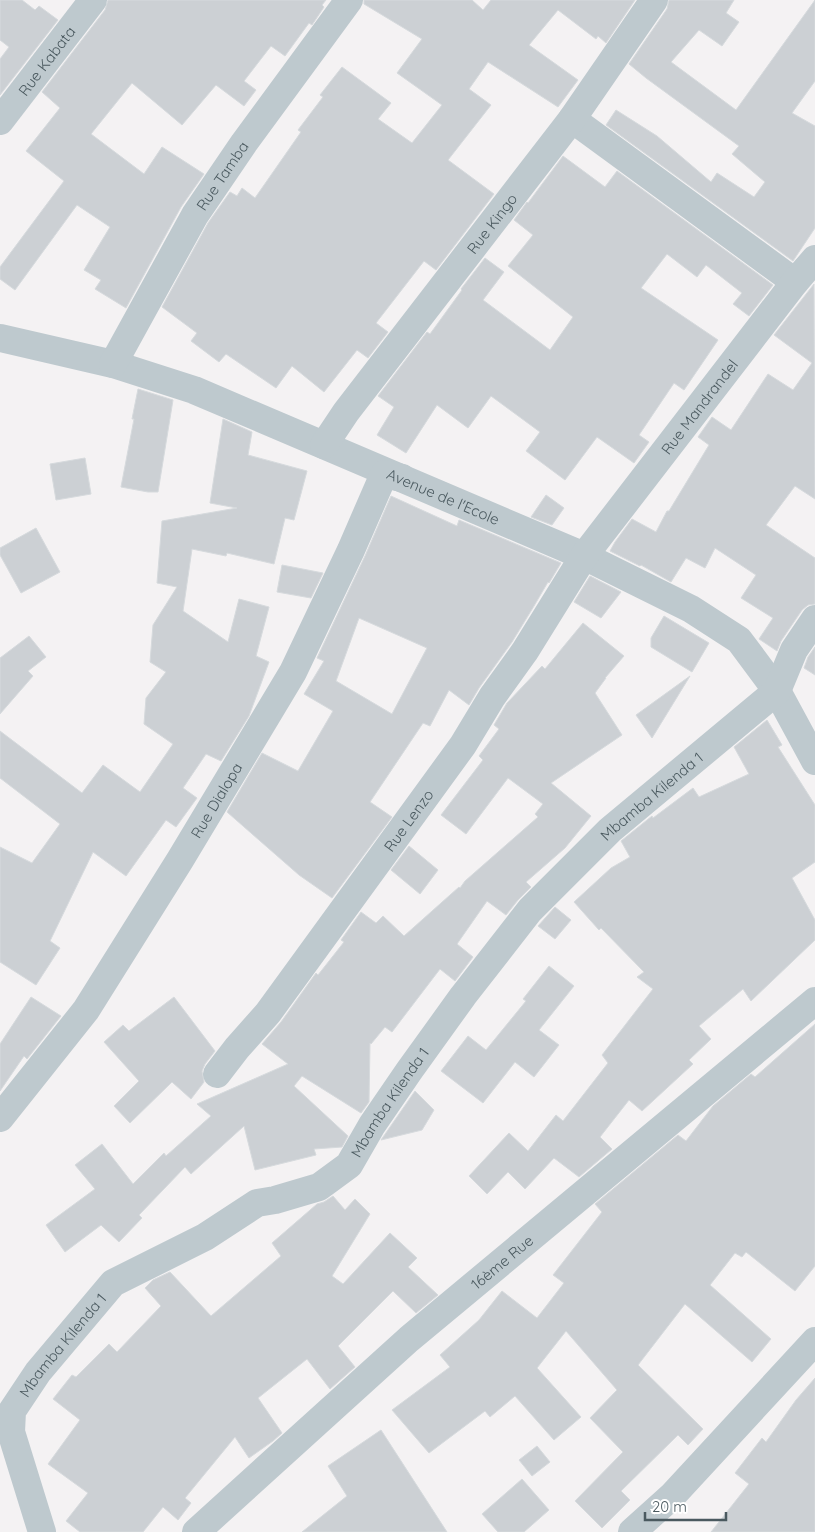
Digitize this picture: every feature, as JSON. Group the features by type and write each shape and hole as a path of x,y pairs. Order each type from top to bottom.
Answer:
{"street":[{"name":"Rue Kabata","path":"0,121 94,0"},
{"name":"Rue Tamba","path":"112,364 195,215 244,143 349,0"},
{"name":"Rue Kingo","path":"324,445 346,412 572,119 654,0"},
{"path":"572,119 795,282"},
{"name":"Rue Mandrandel","path":"584,556 795,282 815,259"},
{"name":"Avenue de l'Ecole","path":"0,338 112,364 194,390 584,556 691,609 739,640 777,691 814,755"},
{"name":"Rue Dialopa","path":"0,1118 86,1010 180,860 293,672 351,550 384,474 402,478"},
{"name":"Rue Lenzo","path":"217,1074 268,1013 463,745 492,698 525,651 584,556"},
{"path":"777,691 794,650 815,619"},
{"name":"Mbamba Kilenda 1","path":"42,1532 10,1432 12,1411 38,1372 113,1283 205,1237 257,1203 275,1200 319,1187 349,1165 372,1125 408,1071 530,910 610,830 777,691"},
{"name":"16ème Rue","path":"196,1532 409,1339 815,1000"},
{"path":"632,1532 672,1496 815,1341"}],"building":[{"path":"0,0 22,0 35,10 39,6 58,20 0,95 0,59 9,47 0,40"},
{"path":"108,0 326,0 322,5 324,7 312,25 309,23 285,56 271,46 244,81 256,90 244,106 216,85 182,125 132,83 91,134 144,174 162,147 204,174 181,207 126,308 95,289 101,280 84,270 110,227 77,205 15,290 0,279 0,267 64,181 26,151 60,108 42,92 105,10"},
{"path":"364,0 472,0 483,10 491,0 635,0 606,43 598,36 596,39 558,10 529,45 578,80 558,107 488,62 469,89 491,105 448,160 494,194 436,270 424,261 376,323 388,332 368,358 357,350 324,392 292,366 276,388 226,354 219,362 191,341 197,333 162,307 208,223 230,192 237,196 242,188 255,198 301,132 298,130 323,97 320,95 342,67 391,103 378,119 412,143 442,105 397,73 422,39 364,4"},
{"path":"669,0 734,0 726,13 739,22 722,46 699,30 671,62 736,110 815,0 815,81 792,113 815,126 815,228 793,261 606,125 616,110 657,136 711,182 717,173 754,197 765,182 732,154 739,146 629,64 667,9"},
{"path":"563,156 605,187 617,171 773,285 749,316 733,304 742,293 706,265 697,277 667,254 641,288 718,340 684,390 674,383 639,435 649,442 634,463 597,437 565,480 526,451 540,432 491,396 468,428 437,405 406,453 377,435 394,407 378,396 427,332 430,334 485,258 504,272 483,300 550,350 573,317 508,266 533,235 514,220"},
{"path":"814,284 815,499 795,486 766,525 815,558 815,604 808,605 802,610 781,641 777,651 759,639 773,618 741,598 756,575 715,548 705,568 686,558 671,582 641,565 610,551 632,519 656,532 667,511 669,511 709,445 698,437 712,417 731,430 768,374 793,390 812,363 774,335"},
{"path":"138,389 173,400 158,492 121,487"},
{"path":"223,419 252,432 248,455 307,471 294,520 285,518 274,564 227,553 226,556 192,549 183,611 228,642 239,599 269,607 256,656 269,662 249,716 221,761 206,754 183,788 197,798 176,827 166,820 126,876 93,852 50,941 60,948 36,985 0,962 0,847 32,863 60,824 0,778 0,731 82,793 103,765 140,792 173,744 144,724 146,698 166,672 150,662 153,625 177,587 157,583 162,521 237,508 210,503"},
{"path":"85,458 91,494 56,500 50,464"},
{"path":"546,495 564,508 552,525 531,517"},
{"path":"391,496 457,526 459,520 561,563 512,642 469,705 449,690 430,726 423,723 370,802 392,817 332,898 299,875 227,812 262,753 298,771 333,711 304,694 324,661 317,658","holes":["359,618 427,648 392,714 336,681"]},
{"path":"36,528 60,572 21,593 0,555 0,548"},
{"path":"282,565 323,573 311,598 277,592"},
{"path":"590,576 621,592 601,618 574,602"},
{"path":"664,616 709,643 692,672 651,647 651,638"},
{"path":"583,623 624,656 595,693 622,735 551,783 591,816 565,848 526,882 531,887 506,915 487,901 457,944 473,957 455,981 440,969 392,1032 385,1027 370,1043 369,1102 361,1113 302,1076 294,1086 348,1136 342,1147 314,1149 316,1155 255,1170 244,1126 191,1174 185,1167 139,1215 142,1218 119,1242 101,1225 65,1252 46,1225 95,1189 75,1165 102,1144 133,1184 164,1153 166,1156 211,1116 197,1104 288,1064 262,1044 281,1022 316,973 318,975 344,942 341,940 361,912 376,923 383,916 404,936 538,817 535,814 543,804 508,778 466,834 441,815 483,760 479,756 499,729 494,725 507,703 542,666 545,669"},
{"path":"29,636 46,657 28,671 33,676 0,714 0,658"},
{"path":"815,647 815,675 804,668 808,657"},
{"path":"690,676 652,738 636,715"},
{"path":"767,720 782,745 778,747 815,805 815,862 792,878 815,920 815,940 751,1001 743,989 699,1026 711,1039 689,1060 693,1064 642,1111 629,1100 600,1137 612,1149 579,1177 554,1158 525,1189 508,1172 487,1194 469,1176 509,1133 528,1151 556,1115 563,1121 608,1063 602,1055 653,989 637,977 644,972 601,928 599,930 574,902 611,868 630,857 621,841 652,816 653,818 693,788 699,797 749,774 734,747"},
{"path":"409,846 438,870 420,894 391,870"},
{"path":"555,907 571,920 555,939 538,926"},
{"path":"549,966 574,986 539,1030 559,1045 534,1077 515,1062 483,1103 441,1071 468,1036 486,1050 526,1001 523,999"},
{"path":"31,997 61,1016 27,1059 24,1056 0,1091 0,1044"},
{"path":"174,997 215,1051 202,1071 204,1082 191,1099 172,1082 130,1123 114,1106 139,1081 104,1042 123,1025 129,1031"},
{"path":"815,1024 815,1266 795,1291 746,1252 742,1257 735,1253 710,1285 771,1339 752,1362 685,1304 638,1365 703,1429 688,1445 678,1435 621,1491 630,1500 602,1528 575,1501 623,1452 590,1418 617,1390 566,1331 537,1368 581,1417 554,1440 515,1396 490,1417 485,1411 429,1453 392,1410 450,1367 440,1355 479,1320 502,1291 537,1318 564,1283 553,1275 602,1212 595,1204 678,1135 686,1141 713,1106 751,1074 755,1077"},
{"path":"415,1091 434,1110 422,1130 381,1140"},
{"path":"333,1196 345,1210 355,1199 370,1214 332,1276 343,1284 390,1233 417,1258 408,1267 438,1295 416,1313 393,1291 338,1346 355,1367 330,1389 307,1359 258,1398 282,1433 249,1458 235,1437 185,1498 191,1503 178,1520 163,1507 143,1532 80,1532 66,1521 88,1493 48,1464 80,1420 53,1399 72,1375 76,1377 109,1344 117,1352 161,1306 145,1288 153,1280 170,1272 211,1316 281,1256 272,1243 317,1204"},
{"path":"815,1378 815,1532 711,1532 749,1484 735,1473 762,1438 766,1442 796,1400"},
{"path":"381,1430 447,1532 302,1532 347,1496 328,1466"},
{"path":"537,1446 550,1462 532,1476 519,1460"},
{"path":"522,1479 549,1510 524,1532 498,1532 482,1514"}]}
